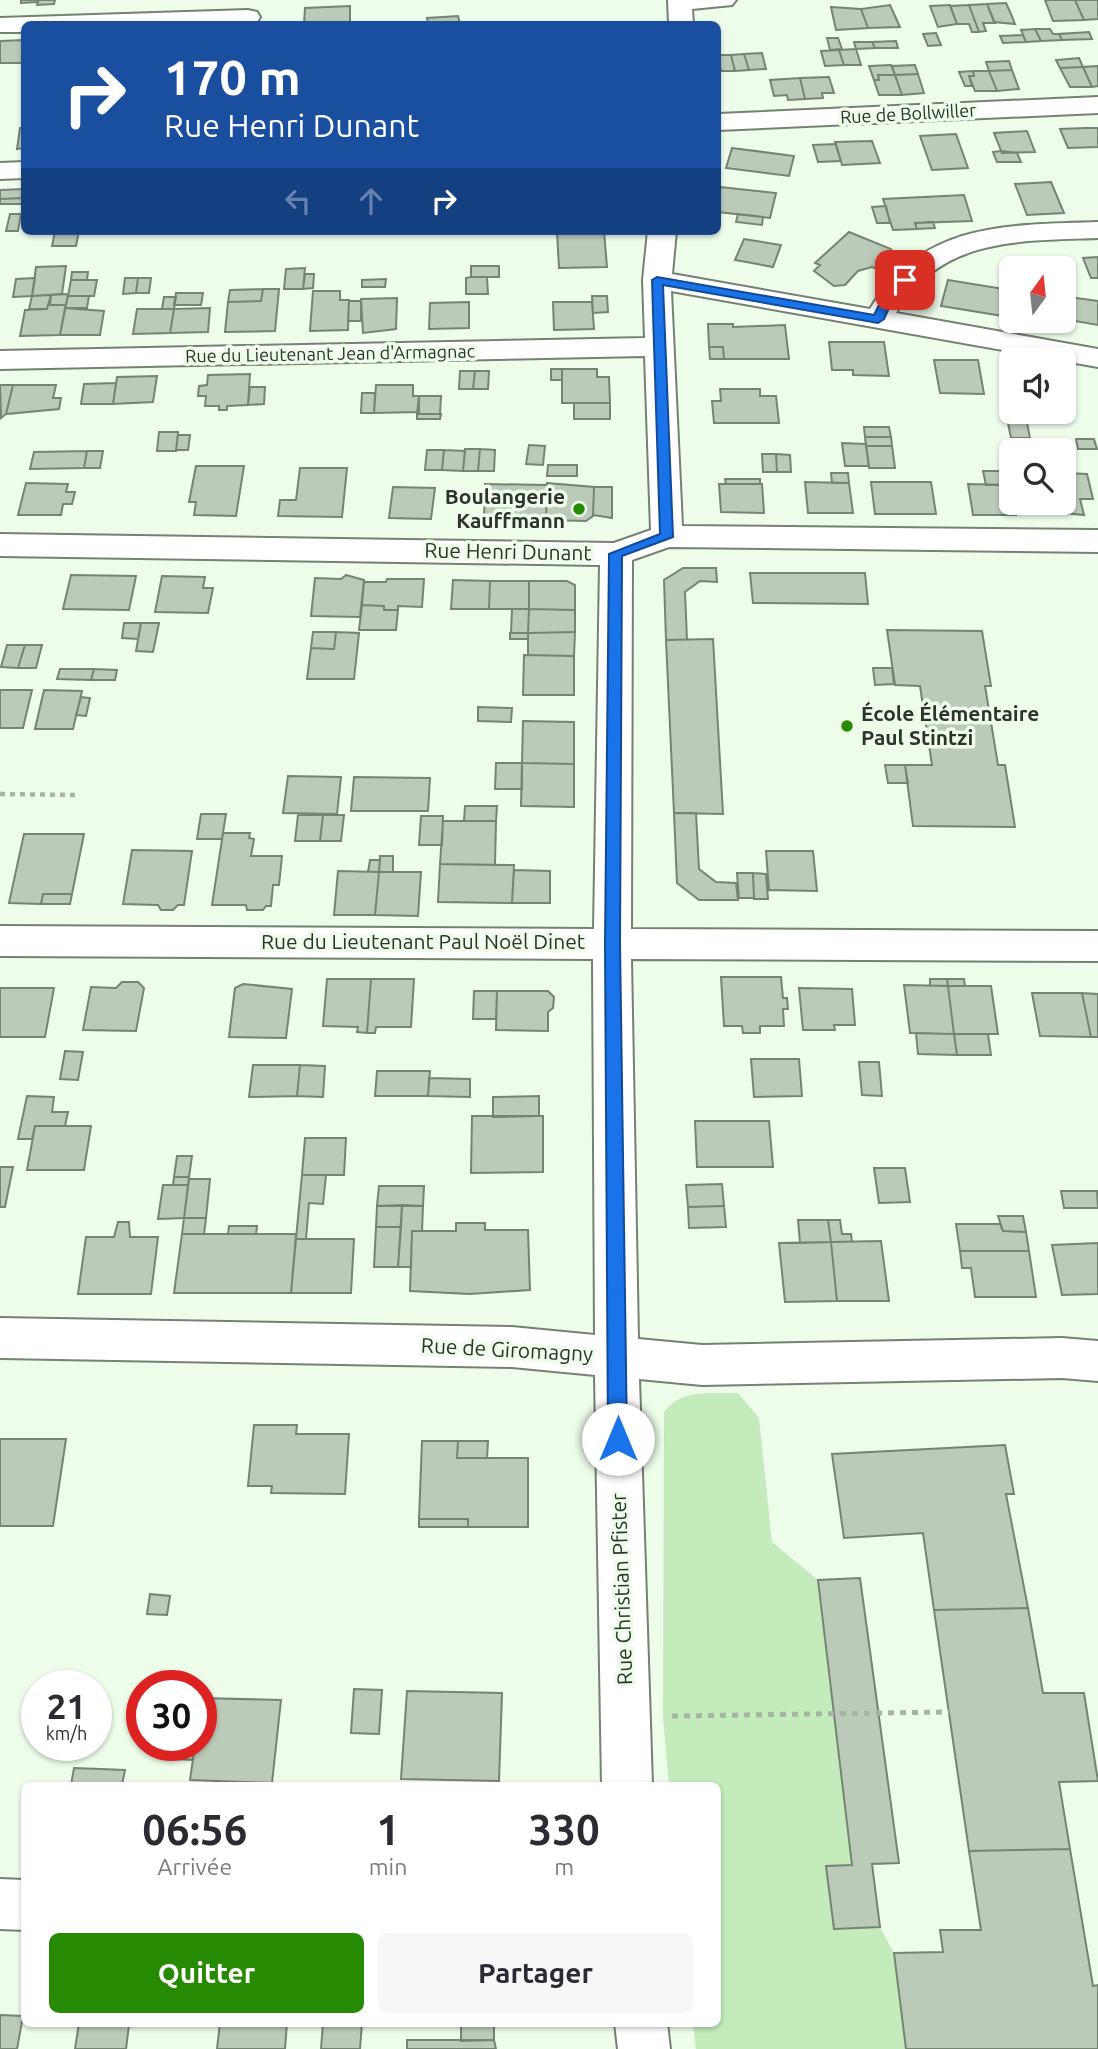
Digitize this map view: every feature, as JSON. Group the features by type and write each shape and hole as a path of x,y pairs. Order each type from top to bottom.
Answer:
{"street":[{"path":"681,21 679,2 724,0"},
{"path":"91,21 249,14"},
{"path":"0,25 21,24"},
{"name":"Rue de Bollwiller","path":"721,122 1098,105"},
{"path":"0,171 21,170"},
{"path":"878,319 889,296 913,272 952,246 991,237 1098,230"},
{"path":"662,235 657,280 667,537"},
{"path":"657,280 1098,358"},
{"name":"Rue du Lieutenant Jean d'Armagnac","path":"0,360 659,347"},
{"name":"Rue Henri Dunant","path":"0,545 616,554 667,537 1098,541"},
{"name":"Rue Christian Pfister","path":"616,554 612,943 617,1357 627,1782"},
{"name":"Rue du Lieutenant Paul Noël Dinet","path":"0,941 1098,946"},
{"name":"Rue de Giromagny","path":"0,1338 512,1347 702,1365 1062,1358 1098,1361"},
{"path":"0,1904 21,1905"},
{"path":"641,2027 644,2049"}],"path":[{"path":"0,794 79,795"},
{"path":"625,1717 949,1712"}],"green space":[{"path":"707,1393 738,1393 759,1418 772,1542 818,1580 852,1865 827,1866 834,1929 880,1927 894,1953 906,2049 696,2049 693,2027 721,2027 721,1782 669,1782 663,1717 664,1412 679,1399"}],"building":[{"path":"21,0 55,0 54,4 37,5 38,2 21,3"},
{"path":"1045,0 1075,0 1084,20 1053,21"},
{"path":"1075,0 1098,0 1098,19 1084,20"},
{"path":"1006,3 1015,24 994,22 987,4"},
{"path":"987,4 995,23 983,23 986,31 979,32 969,5"},
{"path":"890,5 900,27 868,28 861,9"},
{"path":"950,5 957,24 938,27 930,6"},
{"path":"969,5 979,32 972,32 969,24 957,24 950,6"},
{"path":"350,6 350,21 304,21 305,8"},
{"path":"831,7 861,9 868,28 836,30"},
{"path":"458,16 459,21 428,21 427,18"},
{"path":"1035,29 1041,41 1026,42 1021,30"},
{"path":"1035,29 1050,29 1053,34 1059,34 1062,40 1041,41"},
{"path":"1089,32 1092,39 1062,40 1059,34"},
{"path":"936,33 941,45 928,46 923,34"},
{"path":"1023,35 1026,42 1003,43 1000,36"},
{"path":"827,38 838,38 842,49 830,50"},
{"path":"21,40 21,63 0,63 0,41"},
{"path":"896,41 898,48 875,48 872,42"},
{"path":"854,42 872,42 875,48 856,49"},
{"path":"856,49 861,65 844,65 839,50"},
{"path":"839,50 844,65 825,66 821,51"},
{"path":"762,53 766,69 749,70 744,54"},
{"path":"744,54 749,70 735,71 731,55"},
{"path":"721,55 731,55 735,71 721,71"},
{"path":"1079,58 1083,67 1060,68 1056,60"},
{"path":"1009,61 1012,70 989,71 986,62"},
{"path":"891,65 895,75 878,75 879,80 874,80 869,66"},
{"path":"915,65 918,74 895,75 892,66"},
{"path":"1098,66 1098,86 1092,87 1083,67"},
{"path":"1083,67 1092,87 1070,87 1060,68"},
{"path":"1012,70 1019,89 997,91 989,71"},
{"path":"973,71 989,71 997,91 975,91 969,76 974,76"},
{"path":"973,71 974,76 969,76 972,86 965,86 959,72"},
{"path":"918,74 924,93 902,95 895,75"},
{"path":"878,75 895,75 902,95 879,95 874,80 879,80"},
{"path":"829,77 834,93 822,93 823,98 805,99 800,78"},
{"path":"800,78 805,99 788,100 787,95 774,96 770,80"},
{"path":"20,128 21,128 21,148 17,149"},
{"path":"1098,128 1098,147 1068,148 1060,129"},
{"path":"1027,131 1035,152 1002,153 994,133"},
{"path":"956,134 968,168 932,170 920,136"},
{"path":"872,141 880,163 842,165 835,142"},
{"path":"836,144 841,161 818,162 813,145"},
{"path":"732,148 794,156 789,176 726,168"},
{"path":"993,152 1017,153 1021,162 997,162"},
{"path":"1051,182 1064,213 1027,215 1015,184"},
{"path":"721,187 776,193 770,218 721,212"},
{"path":"21,189 21,198 0,199 0,190"},
{"path":"964,195 972,221 915,223 917,229 893,230 883,199"},
{"path":"21,198 21,204 0,204 0,199"},
{"path":"886,206 890,223 877,223 872,207"},
{"path":"10,214 21,214 18,231 6,231"},
{"path":"738,214 763,217 762,225 736,222"},
{"path":"933,222 935,228 917,229 915,223"},
{"path":"849,232 891,249 882,258 890,261 880,270 872,267 858,271 845,285 834,286 814,271 820,265 815,263"},
{"path":"54,235 78,235 76,246 52,246"},
{"path":"557,235 604,235 607,267 559,268"},
{"path":"744,239 781,245 773,267 735,260"},
{"path":"1098,257 1098,278 1091,278 1083,258"},
{"path":"66,266 62,294 32,296 36,267"},
{"path":"471,266 499,266 499,277 471,277"},
{"path":"305,268 303,289 284,289 286,269"},
{"path":"72,272 88,272 87,280 71,280"},
{"path":"305,274 314,274 313,288 303,289"},
{"path":"487,277 488,294 466,294 466,278"},
{"path":"35,278 32,296 13,297 16,279"},
{"path":"125,278 138,278 136,293 123,294"},
{"path":"138,278 151,278 149,293 136,293"},
{"path":"386,279 385,287 362,287 362,280"},
{"path":"71,280 97,280 94,296 68,296"},
{"path":"948,280 999,288 999,315 941,306"},
{"path":"263,289 261,301 228,302 230,290"},
{"path":"263,289 279,289 275,331 225,332 228,302 261,301"},
{"path":"313,291 340,291 340,300 349,300 348,330 310,331"},
{"path":"176,293 203,293 201,305 174,305"},
{"path":"68,294 66,305 50,305 51,295"},
{"path":"51,295 47,309 29,309 32,296"},
{"path":"68,296 89,296 87,308 65,308"},
{"path":"592,296 607,296 608,312 593,313"},
{"path":"164,297 176,297 174,309 162,309"},
{"path":"397,298 396,329 363,333 361,299"},
{"path":"1076,298 1098,301 1098,325 1076,321"},
{"path":"349,301 361,301 361,321 348,321"},
{"path":"469,302 469,328 429,329 430,303"},
{"path":"553,302 592,302 594,329 554,330"},
{"path":"48,305 66,305 60,335 20,336 25,310 47,309"},
{"path":"65,308 104,311 100,335 60,335"},
{"path":"210,308 208,332 170,333 174,309"},
{"path":"137,309 174,309 170,333 133,334"},
{"path":"708,324 733,324 733,327 785,325 789,359 724,359 723,347 709,347"},
{"path":"829,342 884,342 889,376 853,375 853,370 832,370"},
{"path":"709,347 723,347 724,359 710,359"},
{"path":"934,360 978,360 984,394 940,393"},
{"path":"551,369 562,369 562,380 551,380"},
{"path":"562,369 597,369 597,377 609,377 610,403 562,403"},
{"path":"460,371 475,371 473,389 459,389"},
{"path":"475,371 489,371 488,389 473,389"},
{"path":"250,374 248,405 227,406 227,410 219,410 219,406 205,406 206,396 198,396 199,386 207,385 208,375"},
{"path":"157,376 153,402 113,404 117,377"},
{"path":"116,383 113,404 81,404 84,384"},
{"path":"0,385 13,385 6,414 1,418"},
{"path":"13,385 56,385 53,398 61,398 59,409 6,414"},
{"path":"376,385 413,385 413,396 419,396 419,412 374,413"},
{"path":"250,387 265,387 264,404 248,405"},
{"path":"720,389 760,389 760,396 776,396 779,423 714,423 712,401 721,401"},
{"path":"362,393 375,393 374,413 361,413"},
{"path":"419,396 441,396 440,414 417,414"},
{"path":"574,403 610,403 610,419 574,419"},
{"path":"417,414 441,414 440,419 417,419"},
{"path":"1008,424 1027,424 1030,438 1011,438"},
{"path":"864,427 889,427 891,437 865,437"},
{"path":"159,432 178,432 176,451 157,451"},
{"path":"178,435 190,435 188,450 176,450"},
{"path":"865,437 891,437 892,446 866,446"},
{"path":"1076,439 1094,439 1097,449 1078,449"},
{"path":"842,443 866,444 869,466 845,466"},
{"path":"529,445 545,446 543,465 526,464"},
{"path":"866,446 892,446 895,468 869,468"},
{"path":"465,449 480,449 478,471 463,471"},
{"path":"480,449 495,450 494,471 478,471"},
{"path":"427,450 444,450 442,470 425,470"},
{"path":"444,450 465,451 463,471 442,470"},
{"path":"87,451 103,451 100,468 84,468"},
{"path":"87,451 84,468 30,469 34,452"},
{"path":"762,454 776,454 777,472 763,472"},
{"path":"776,454 790,455 791,472 777,472"},
{"path":"548,465 577,465 577,476 547,476"},
{"path":"196,466 244,466 236,516 194,515 196,502 189,502"},
{"path":"300,468 347,468 342,517 278,516 280,500 296,500"},
{"path":"983,471 999,471 999,485 986,485"},
{"path":"831,473 848,473 849,483 832,483"},
{"path":"1076,474 1087,474 1093,499 1080,499 1084,515 1076,514"},
{"path":"725,479 760,479 760,484 726,484"},
{"path":"805,482 849,483 853,513 808,513"},
{"path":"871,482 931,482 936,514 875,514"},
{"path":"26,483 68,484 66,492 75,492 72,504 63,504 61,515 18,515"},
{"path":"547,483 594,487 593,516 586,521 546,520"},
{"path":"485,484 547,485 546,520 484,520"},
{"path":"719,484 762,484 764,513 721,512"},
{"path":"968,484 999,485 999,515 973,515"},
{"path":"393,487 435,488 431,519 389,518"},
{"path":"594,487 612,487 612,518 593,515"},
{"path":"683,568 716,568 717,582 700,581 685,592 687,640 666,640 664,580"},
{"path":"750,573 865,573 868,604 753,603"},
{"path":"71,575 136,576 129,610 63,609"},
{"path":"346,575 364,580 360,617 311,616 315,578 341,579"},
{"path":"162,576 205,577 203,588 213,588 208,613 155,612"},
{"path":"387,579 424,579 422,607 398,606 398,610 384,610 384,606 362,605 364,582 386,582"},
{"path":"453,580 490,581 489,609 451,609"},
{"path":"490,581 529,581 529,609 489,609"},
{"path":"529,581 567,581 575,585 575,610 529,609"},
{"path":"362,605 398,610 396,630 359,630"},
{"path":"512,609 529,609 528,633 511,633"},
{"path":"529,609 575,610 575,632 528,633"},
{"path":"124,623 141,623 138,639 122,638"},
{"path":"141,623 159,623 153,652 136,651"},
{"path":"887,630 982,631 991,686 985,686 998,765 1005,765 1015,827 913,826 905,765 932,765 920,686 895,685"},
{"path":"313,632 336,632 334,649 311,648"},
{"path":"336,632 359,633 354,679 307,679 311,648 334,649"},
{"path":"575,632 574,656 528,655 528,633"},
{"path":"510,633 528,633 528,639 510,639"},
{"path":"713,639 723,814 674,813 666,640"},
{"path":"7,645 25,645 18,668 1,667"},
{"path":"25,645 42,645 36,668 18,668"},
{"path":"524,655 574,656 574,695 523,695"},
{"path":"873,668 892,668 894,684 875,685"},
{"path":"60,669 94,669 91,680 57,679"},
{"path":"94,669 117,670 115,680 91,680"},
{"path":"0,690 32,690 23,728 0,728"},
{"path":"44,690 82,691 73,729 35,729"},
{"path":"81,697 90,698 86,716 76,715"},
{"path":"478,707 512,708 511,722 478,721"},
{"path":"523,721 574,722 574,764 522,763"},
{"path":"496,763 522,763 522,789 495,789"},
{"path":"522,763 574,764 574,807 521,806"},
{"path":"885,765 905,765 908,783 888,783"},
{"path":"288,776 341,777 337,814 283,813"},
{"path":"354,777 430,778 428,811 351,811"},
{"path":"465,806 497,806 496,821 464,821"},
{"path":"674,813 696,813 699,869 716,882 736,883 738,900 699,900 677,883"},
{"path":"201,814 226,814 222,839 197,839"},
{"path":"298,815 323,815 320,841 295,841"},
{"path":"323,815 344,815 341,841 320,841"},
{"path":"421,816 443,816 442,845 419,845"},
{"path":"443,821 496,821 495,865 440,864"},
{"path":"223,833 250,833 249,838 254,839 251,856 282,856 279,885 273,885 271,906 266,906 263,910 247,910 246,905 212,905"},
{"path":"24,834 84,834 72,894 43,894 41,904 9,903"},
{"path":"132,850 192,851 184,905 178,905 173,910 161,910 158,905 123,904"},
{"path":"766,851 813,851 817,891 769,890"},
{"path":"380,856 393,856 393,872 379,872"},
{"path":"370,860 380,860 379,872 368,872"},
{"path":"440,864 514,865 512,903 438,902"},
{"path":"514,870 550,871 550,903 512,903"},
{"path":"338,871 379,872 375,915 334,915"},
{"path":"379,872 421,872 418,916 375,915"},
{"path":"737,873 753,873 754,898 739,898"},
{"path":"753,873 766,874 768,899 754,899"},
{"path":"43,894 72,894 70,904 41,904"},
{"path":"721,977 781,977 783,998 787,998 788,1009 783,1009 784,1026 760,1026 760,1033 743,1033 742,1026 724,1026"},
{"path":"327,979 371,979 367,1033 357,1032 358,1027 323,1026"},
{"path":"371,979 414,979 411,1027 376,1027 375,1033 367,1033"},
{"path":"930,979 947,979 948,986 930,986"},
{"path":"947,979 964,979 965,986 948,986"},
{"path":"122,982 138,982 144,988 136,1031 83,1030 91,987 116,988"},
{"path":"243,984 292,989 286,1038 229,1037 235,988"},
{"path":"904,985 948,986 954,1034 910,1033"},
{"path":"948,986 991,986 998,1034 954,1034"},
{"path":"0,988 54,988 45,1037 0,1037"},
{"path":"799,988 852,989 855,1025 834,1025 835,1030 803,1030"},
{"path":"474,991 497,991 496,1019 473,1019"},
{"path":"497,991 548,991 554,997 553,1008 548,1012 548,1031 496,1030"},
{"path":"1032,993 1082,993 1091,1037 1040,1036"},
{"path":"1082,993 1098,994 1098,1037 1091,1037"},
{"path":"916,1033 954,1034 957,1055 918,1054"},
{"path":"954,1034 988,1034 991,1055 957,1055"},
{"path":"65,1051 83,1052 78,1080 60,1079"},
{"path":"751,1059 799,1059 802,1096 754,1097"},
{"path":"859,1062 879,1062 882,1096 862,1095"},
{"path":"253,1065 300,1065 297,1096 249,1097"},
{"path":"300,1065 325,1066 323,1097 297,1096"},
{"path":"377,1071 430,1071 428,1096 375,1096"},
{"path":"429,1078 470,1079 470,1097 428,1096"},
{"path":"27,1096 54,1097 52,1112 68,1112 65,1126 35,1126 32,1139 18,1139"},
{"path":"539,1096 539,1116 493,1117 493,1097"},
{"path":"472,1116 543,1116 543,1172 471,1173"},
{"path":"695,1121 769,1121 773,1167 697,1167"},
{"path":"35,1126 91,1126 84,1170 27,1170"},
{"path":"305,1138 346,1138 344,1175 302,1175"},
{"path":"177,1156 192,1156 189,1177 174,1177"},
{"path":"0,1167 13,1167 5,1207 0,1207"},
{"path":"874,1168 905,1168 910,1202 879,1203"},
{"path":"302,1175 326,1175 323,1204 309,1203 306,1239 296,1239"},
{"path":"174,1177 189,1177 188,1185 173,1185"},
{"path":"189,1179 210,1179 206,1218 184,1218"},
{"path":"722,1184 724,1206 688,1207 686,1185"},
{"path":"163,1185 188,1185 184,1218 158,1219"},
{"path":"379,1186 424,1186 423,1206 377,1206"},
{"path":"1061,1191 1097,1191 1098,1208 1064,1208"},
{"path":"402,1205 401,1227 376,1227 377,1206"},
{"path":"402,1205 423,1206 422,1231 412,1231 411,1267 398,1267"},
{"path":"724,1206 726,1227 689,1228 688,1207"},
{"path":"998,1216 1023,1216 1026,1232 1003,1231"},
{"path":"184,1218 206,1218 204,1234 182,1234"},
{"path":"798,1220 828,1220 831,1242 800,1243"},
{"path":"828,1220 840,1220 842,1234 851,1234 852,1242 831,1242"},
{"path":"118,1222 129,1222 130,1237 158,1237 151,1294 78,1294 86,1237 114,1237"},
{"path":"456,1223 485,1223 485,1230 528,1230 530,1290 470,1294 410,1291 412,1231 456,1231"},
{"path":"956,1224 1000,1224 1003,1231 1026,1232 1029,1251 960,1251"},
{"path":"229,1226 257,1226 256,1234 228,1234"},
{"path":"376,1227 401,1227 398,1267 374,1267"},
{"path":"182,1234 296,1234 291,1293 174,1293"},
{"path":"296,1239 354,1239 351,1293 291,1293"},
{"path":"881,1241 889,1301 837,1301 831,1242"},
{"path":"831,1242 837,1301 785,1302 779,1243"},
{"path":"1098,1243 1098,1294 1062,1295 1052,1245"},
{"path":"960,1251 1029,1251 1036,1297 975,1297 971,1268 962,1268"},
{"path":"254,1425 297,1425 296,1434 349,1434 345,1494 271,1493 272,1486 248,1486"},
{"path":"0,1439 66,1439 53,1526 0,1526"},
{"path":"422,1441 458,1441 457,1458 528,1458 528,1527 468,1527 468,1519 419,1519"},
{"path":"458,1441 488,1441 487,1458 457,1458"},
{"path":"1005,1445 1014,1494 1006,1494 1028,1608 934,1610 923,1533 844,1538 832,1454"},
{"path":"419,1519 468,1519 468,1527 419,1527"},
{"path":"860,1578 899,1863 872,1864 880,1927 834,1929 826,1866 852,1865 818,1580"},
{"path":"150,1594 170,1596 167,1615 147,1614"},
{"path":"1028,1608 1043,1693 1084,1693 1098,1781 1059,1782 1070,1849 969,1851 934,1610"},
{"path":"354,1689 382,1690 379,1734 351,1733"},
{"path":"407,1691 502,1693 499,1781 401,1779"},
{"path":"217,1698 281,1700 272,1782 190,1780 193,1761 217,1761"},
{"path":"74,1768 125,1770 123,1782 72,1782"},
{"path":"1070,1849 1093,1986 1098,1985 1098,2049 906,2049 894,1953 943,1952 940,1930 981,1930 969,1851"},
{"path":"0,2015 21,2016 17,2049 0,2049"},
{"path":"78,2027 129,2027 126,2049 75,2049"},
{"path":"220,2027 287,2027 285,2049 217,2049"},
{"path":"323,2027 362,2027 360,2049 321,2049"},
{"path":"461,2027 494,2027 494,2040 461,2041"},
{"path":"407,2040 494,2040 496,2049 407,2049"}],"place":[{"name":"Boulangerie Kauffmann","path":"579,509"},
{"name":"École Élémentaire Paul Stintzi","path":"847,726"}],"route":[{"path":"618,1439 612,943 616,554 667,537 657,280 878,319 889,296 905,280"}]}
